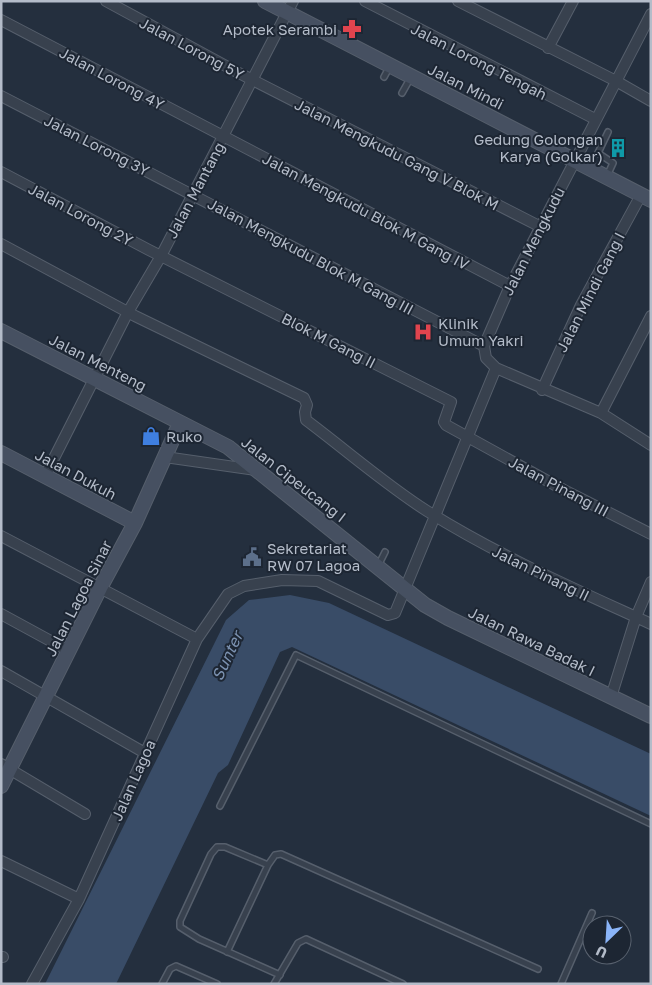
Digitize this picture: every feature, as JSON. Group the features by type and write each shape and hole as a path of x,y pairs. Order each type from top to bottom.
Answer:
{"street":[{"name":"Jalan Lorong 5Y","path":"106,1 253,80"},
{"name":"Jalan Mindi","path":"265,1 290,7 387,71 411,76 646,198"},
{"name":"Jalan Lorong Tengah","path":"365,1 595,119"},
{"path":"458,1 616,81 651,101"},
{"path":"548,48 573,1"},
{"name":"Jalan Mantang","path":"45,476 128,312 161,256 290,7"},
{"name":"Jalan Mengkudu","path":"484,346 510,286 651,14"},
{"name":"Jalan Lorong 4Y","path":"1,20 223,136"},
{"name":"Jalan Mengkudu Gang V Blok M","path":"253,80 541,227"},
{"name":"Jalan Lorong 3Y","path":"1,96 192,193"},
{"name":"Jalan Mengkudu Blok M Gang IV","path":"223,136 510,286"},
{"name":"Jalan Lorong 2Y","path":"1,172 161,256"},
{"name":"Jalan Mengkudu Blok M Gang III","path":"192,193 484,346"},
{"name":"Jalan Mindi Gang I","path":"542,390 581,305 646,198"},
{"path":"1,244 128,312"},
{"name":"Blok M Gang II","path":"161,256 451,402 444,422 468,436"},
{"name":"Jalan Pinang II","path":"128,312 304,398 307,404 306,420 431,513 483,545 534,571 651,624"},
{"path":"601,413 651,316"},
{"name":"Jalan Menteng","path":"1,331 180,423"},
{"path":"484,346 486,358 496,368 542,390 601,413 651,445"},
{"path":"404,588 431,513 468,436 496,368"},
{"name":"Jalan Lagoa Sinar","path":"1,786 6,767 45,697 135,523 180,423"},
{"name":"Jalan Cipeucang I","path":"180,423 228,447 404,588"},
{"name":"Jalan Pinang III","path":"468,436 564,490 651,534"},
{"name":"Jalan Dukuh","path":"1,453 135,523"},
{"path":"164,457 259,471"},
{"path":"1,536 198,640"},
{"name":"Jalan Lagoa","path":"32,984 79,899 198,640 228,594 244,586 282,580 318,580 388,615 395,612 404,588"},
{"path":"611,697 636,617 651,582"},
{"name":"Jalan Rawa Badak I","path":"404,588 425,605 448,618 651,716"},
{"path":"1,614 68,650"},
{"path":"1,671 145,753"},
{"path":"6,767 86,814"},
{"path":"1,860 79,899"}],"lane":[{"path":"402,93 411,76"},
{"path":"607,177 612,163 598,153 608,132"},
{"path":"378,566 385,552"},
{"path":"220,806 296,655 651,824"},
{"path":"268,864 230,848 218,847 211,854 180,921 180,927 186,933 280,975"},
{"path":"227,952 268,864 275,855 287,855 538,969"},
{"path":"561,984 592,913"},
{"path":"274,984 298,943 306,939 403,984"},
{"path":"162,984 170,969 176,966 217,984"}],"water":[{"name":"Sunter","path":"290,595 329,603 651,754 651,816 292,647 280,652 228,765 218,773 116,984 45,984 226,620 249,600"}],"place":[{"name":"Apotek Serambi","path":"352,29"},
{"name":"Gedung Golongan Karya (Golkar)","path":"618,148"},
{"name":"Klinik Umum Yakri","path":"423,332"},
{"name":"Ruko","path":"151,436"},
{"name":"Sekretariat RW 07 Lagoa","path":"252,557"}]}
